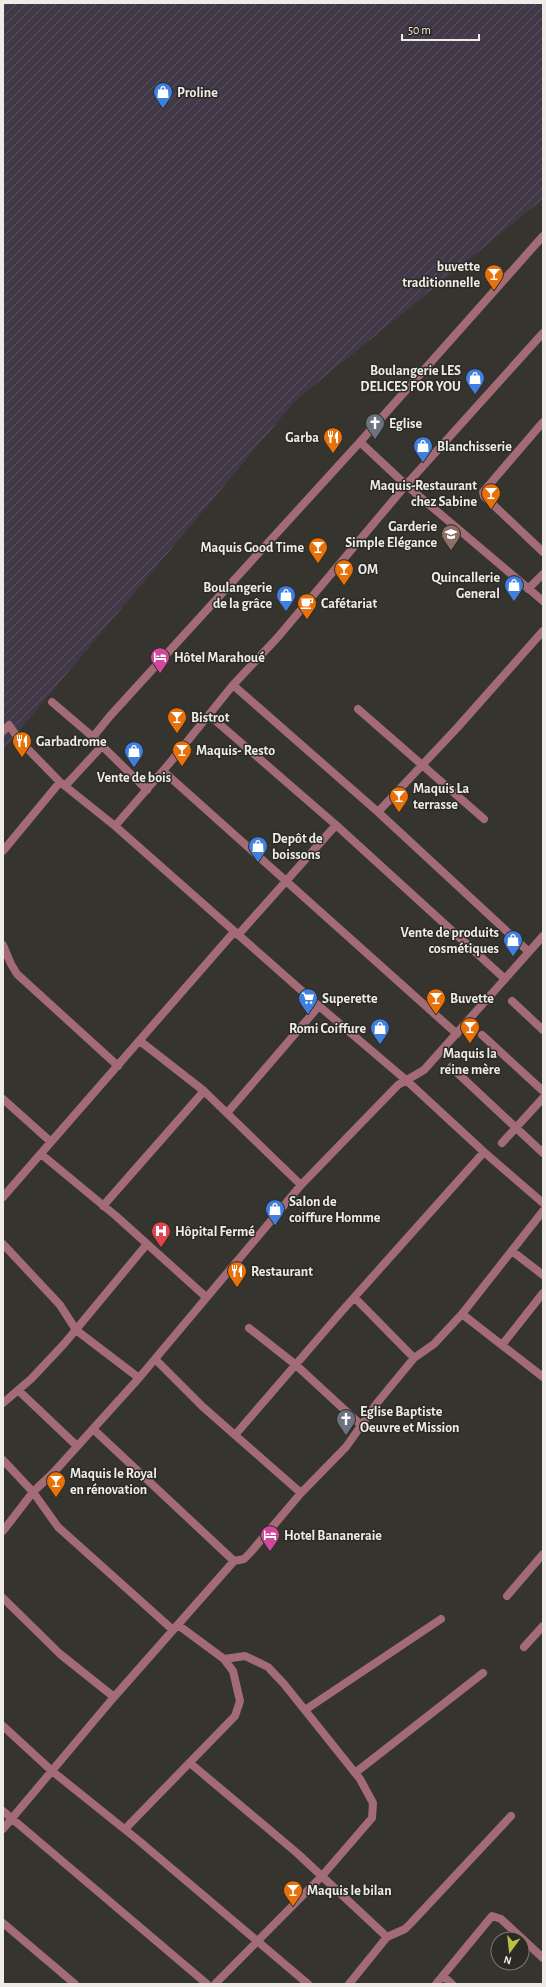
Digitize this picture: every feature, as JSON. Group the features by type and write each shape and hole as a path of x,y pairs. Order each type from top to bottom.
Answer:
{"street":[{"path":"93,737 110,716 360,442 543,236"},
{"path":"115,826 163,771 233,685 296,616 406,485 543,333"},
{"path":"543,422 483,492 484,496 543,552"},
{"path":"360,442 406,485 543,601"},
{"path":"528,589 543,574"},
{"path":"378,812 457,728 543,631"},
{"path":"233,685 378,812 528,951"},
{"path":"52,702 93,737 147,790"},
{"path":"358,709 484,819"},
{"path":"209,715 336,825 504,980"},
{"path":"3,731 9,725 20,741 62,784 115,826 236,934 406,1080 484,1152 543,1203"},
{"path":"3,851 62,784 102,746"},
{"path":"163,771 457,1034"},
{"path":"3,1197 140,1041 236,934 287,882 336,825"},
{"path":"3,1531 33,1492 139,1378 301,1185 391,1092 406,1080 415,1077 424,1070 528,951 543,936"},
{"path":"3,945 17,974 118,1066"},
{"path":"512,1000 543,1030"},
{"path":"227,1113 319,1006"},
{"path":"482,1036 543,1091"},
{"path":"140,1041 204,1091 301,1185"},
{"path":"451,1067 515,1128 543,1152"},
{"path":"103,1206 204,1091"},
{"path":"502,1143 543,1098"},
{"path":"3,1099 51,1142"},
{"path":"235,1435 484,1152"},
{"path":"41,1154 147,1244 206,1297"},
{"path":"3,1829 114,1697 234,1561 244,1559 261,1542 301,1494 346,1447 392,1383 414,1358 434,1344 462,1314 543,1211"},
{"path":"3,1244 60,1305 76,1330 139,1378"},
{"path":"3,1404 31,1379 76,1330 147,1244"},
{"path":"512,1251 542,1272"},
{"path":"502,1345 543,1293"},
{"path":"355,1298 414,1358"},
{"path":"462,1314 543,1377"},
{"path":"249,1328 296,1365 361,1425"},
{"path":"155,1359 183,1388 301,1494"},
{"path":"18,1390 77,1446"},
{"path":"93,1429 234,1561"},
{"path":"3,1460 33,1492 58,1527 176,1628 224,1659 233,1671 240,1701 235,1716 125,1829"},
{"path":"506,1596 543,1554"},
{"path":"3,1598 60,1654 114,1697"},
{"path":"305,1710 441,1619"},
{"path":"524,1647 543,1626"},
{"path":"215,1984 322,1876 372,1818 373,1803 355,1774 284,1684 268,1668 245,1656 224,1659"},
{"path":"355,1774 483,1673"},
{"path":"3,1726 52,1771 125,1829 308,1984"},
{"path":"190,1763 297,1853 387,1936"},
{"path":"3,1811 207,1984"},
{"path":"349,1984 387,1936 411,1923 511,1816"},
{"path":"436,1984 492,1916 501,1919 543,1958"},
{"path":"3,1923 75,1984"},
{"path":"443,1976 452,1984"}],"shaded area":[{"path":"3,3 543,3 543,199 295,401 3,750"}],"place":[{"name":"Proline","path":"163,109"},
{"name":"buvette traditionnelle","path":"494,291"},
{"name":"Boulangerie LES DELICES FOR YOU","path":"475,395"},
{"name":"Eglise","path":"375,440"},
{"name":"Garba","path":"333,454"},
{"name":"Blanchisserie","path":"423,463"},
{"name":"Maquis-Restaurant chez Sabine","path":"491,510"},
{"name":"Garderie Simple Elégance","path":"451,551"},
{"name":"Maquis Good Time","path":"318,564"},
{"name":"OM","path":"344,586"},
{"name":"Quincallerie General","path":"514,602"},
{"name":"Boulangerie de la grâce","path":"286,612"},
{"name":"Cafétariat","path":"307,620"},
{"name":"Hôtel Marahoué","path":"160,674"},
{"name":"Bistrot","path":"177,734"},
{"name":"Garbadrome","path":"22,758"},
{"name":"Maquis- Resto","path":"182,767"},
{"name":"Vente de bois","path":"134,768"},
{"name":"Maquis La terrasse","path":"399,813"},
{"name":"Depôt de boissons","path":"258,863"},
{"name":"Vente de produits cosmétiques","path":"513,957"},
{"name":"Superette","path":"308,1015"},
{"name":"Buvette","path":"436,1015"},
{"name":"Maquis la reine mère","path":"470,1044"},
{"name":"Romi Coiffure","path":"380,1045"},
{"name":"Salon de coiffure Homme","path":"275,1226"},
{"name":"Hôpital Fermé","path":"161,1248"},
{"name":"Restaurant","path":"237,1288"},
{"name":"Eglise Baptiste Oeuvre et Mission","path":"346,1436"},
{"name":"Maquis le Royal en rénovation","path":"56,1498"},
{"name":"Hotel Bananeraie","path":"270,1552"},
{"name":"Maquis le bilan","path":"293,1907"}]}
